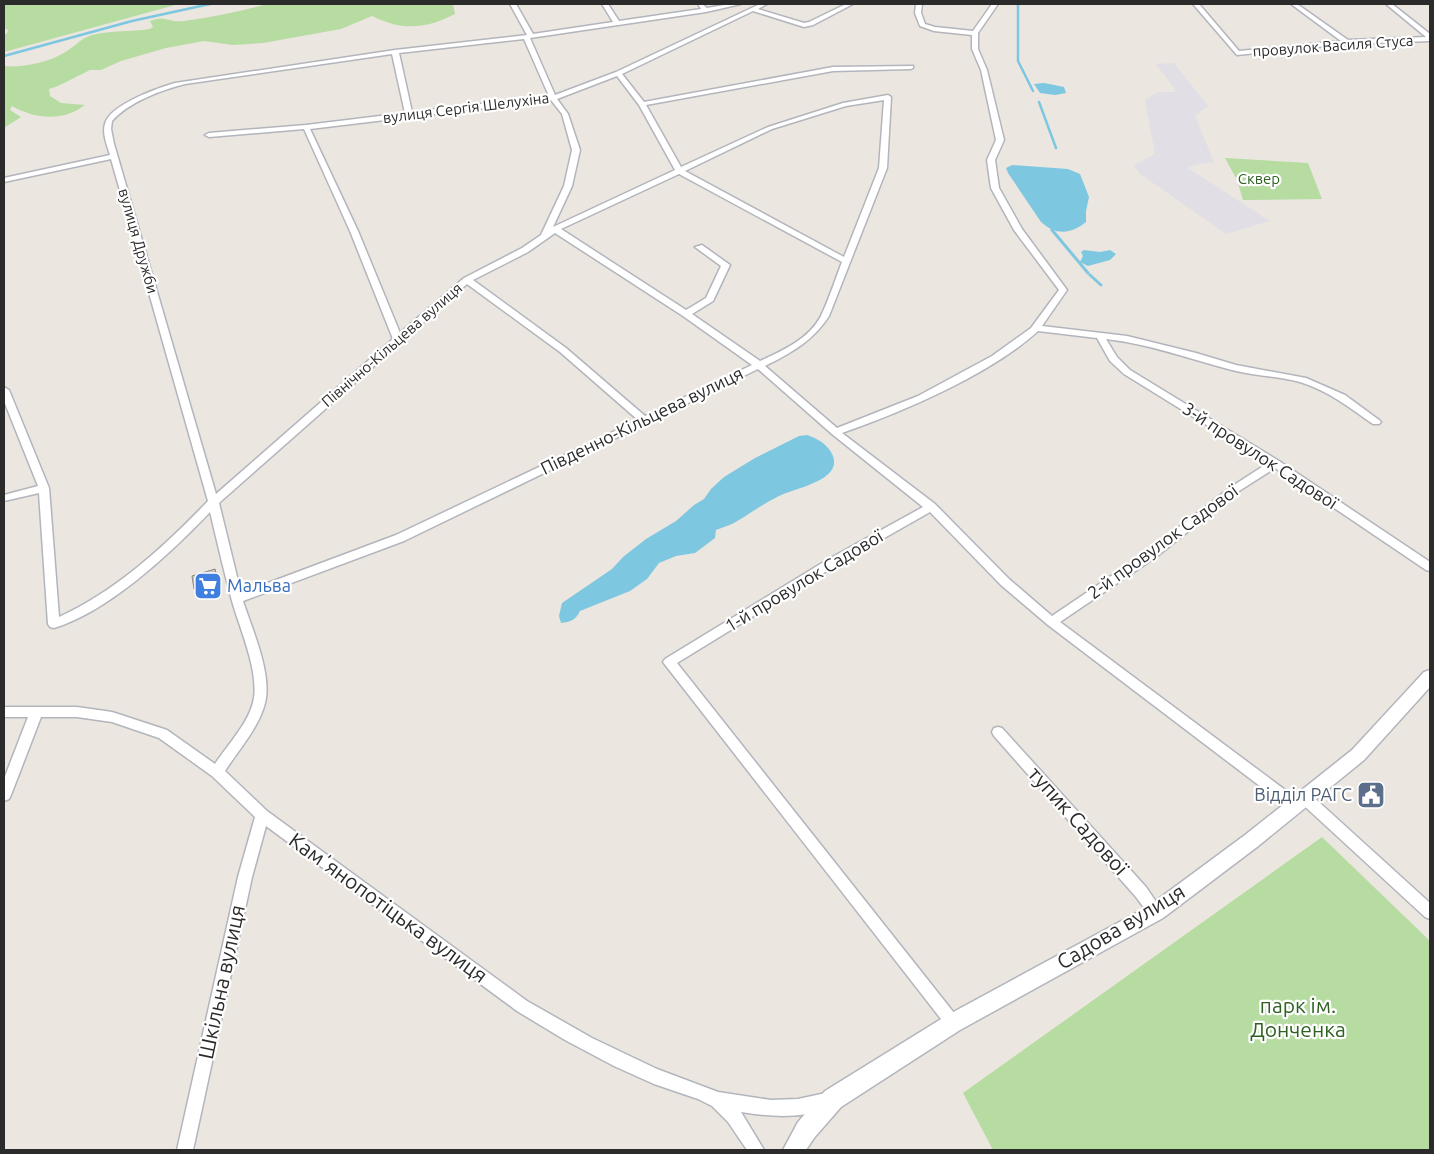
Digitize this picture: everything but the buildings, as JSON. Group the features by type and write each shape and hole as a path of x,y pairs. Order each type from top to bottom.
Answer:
{"main road":[{"name":"Садова вулиця","path":"794,1150 806,1130 833,1100 953,1023 1156,912 1250,841 1358,755 1430,676"}],"street":[{"path":"514,4 553,98 565,114 576,150 568,186 544,237"},
{"path":"605,4 617,23"},
{"path":"699,4 706,10"},
{"name":"вулиця Дружби","path":"217,772 251,721 260,697 259,673 237,599 213,502 114,156 108,127 109,121 116,114 170,85 394,52 528,37 738,4"},
{"name":"вулиця Сергія Шелухіна","path":"210,135 306,127 553,98 618,73 764,4"},
{"path":"730,6 740,7 799,25 807,25 850,4"},
{"path":"919,4 920,24 934,29 975,33"},
{"path":"835,432 885,414 993,360 1020,342 1036,328 1063,290 1018,230 995,188 991,160 1000,140 984,70 974,49 975,33 995,4"},
{"name":"провулок Василя Стуса","path":"1196,4 1237,53 1347,42 1430,38"},
{"path":"1294,4 1347,42"},
{"path":"1389,4 1430,38"},
{"path":"394,52 409,115"},
{"path":"642,104 833,69 911,66"},
{"path":"618,73 642,104 680,171 846,261"},
{"name":"Північно-Кільцева вулиця","path":"44,488 54,624 85,610 127,582 213,502 467,280 525,250 555,230 770,128 845,104 888,97"},
{"name":"Південно-Кільцева вулиця","path":"237,599 400,538 790,350 817,329 825,316 883,168 888,97"},
{"path":"306,127 354,231 398,340"},
{"path":"4,180 114,156"},
{"path":"555,230 686,314 759,365 835,432 931,508 1005,582 1052,622 1300,802 1430,912"},
{"path":"686,314 710,299 726,265 699,247"},
{"path":"467,280 563,350 644,420"},
{"path":"1036,328 1127,339 1235,368 1303,380 1342,397 1376,422"},
{"name":"3-й провулок Садової","path":"1100,336 1109,356 1132,376 1275,463 1430,567"},
{"path":"4,390 44,488 4,498"},
{"name":"2-й провулок Садової","path":"1052,622 1152,554 1234,489 1275,463"},
{"name":"1-й провулок Садової","path":"931,508 831,563 669,662 953,1023"},
{"path":"4,795 37,711"},
{"name":"Камʼянопотіцька вулиця","path":"4,712 77,712 136,723 163,734 217,772 262,815 522,1006 558,1028 626,1063 713,1099 724,1106 738,1121 756,1150"},
{"name":"тупик Садової","path":"998,732 1141,892 1156,912"},
{"name":"Шкільна вулиця","path":"185,1150 245,876 262,815"},
{"path":"713,1099 764,1108 788,1109 811,1106 833,1100"}],"shaded area":[{"path":"1174,63 1208,106 1195,116 1214,162 1188,168 1270,221 1226,234 1139,173 1134,165 1155,154 1145,100 1158,92 1177,92 1156,64"}],"green space":[{"path":"4,4 179,4 4,52 4,35 8,30 4,28"},
{"path":"268,4 453,4 455,14 434,23 414,26 394,24 372,16 341,29 263,43 233,45 204,41 166,48 121,61 101,70 90,70 49,89 50,96 61,103 85,105 68,114 49,117 39,116 12,106 10,110 21,117 4,128 4,66 25,66 54,58 92,35 106,32 150,29 153,27 150,21 155,19 184,21"},
{"name":"Сквер","path":"1225,158 1308,163 1322,199 1243,200 1237,180"},
{"name":"парк ім. Донченка","path":"1322,837 1430,941 1430,1150 993,1150 963,1093"}],"water":[{"path":"1044,83 1064,87 1066,93 1055,95 1040,93 1034,84"},
{"path":"1012,165 1068,169 1080,174 1089,197 1086,222 1075,229 1064,232 1047,227 1041,222 1008,173 1006,168"},
{"path":"1084,250 1100,252 1110,250 1116,254 1110,260 1088,266 1080,262 1083,256 1081,252"},
{"path":"807,435 822,442 833,456 834,465 824,478 779,496 732,524 716,530 715,538 695,553 676,556 659,563 647,579 630,591 580,611 577,617 561,623 559,616 562,603 612,569 623,557 646,539 676,521 704,499 711,489 724,477 755,458 799,436"}],"waterway":[{"path":"4,56 132,21 210,4"},
{"path":"1018,4 1018,61 1033,91"},
{"path":"1039,102 1056,148"},
{"path":"1052,230 1088,273"},
{"path":"1090,275 1101,285"}],"place":[{"name":"Мальва","path":"208,586"},
{"name":"Відділ РАГС","path":"1371,795"}]}
